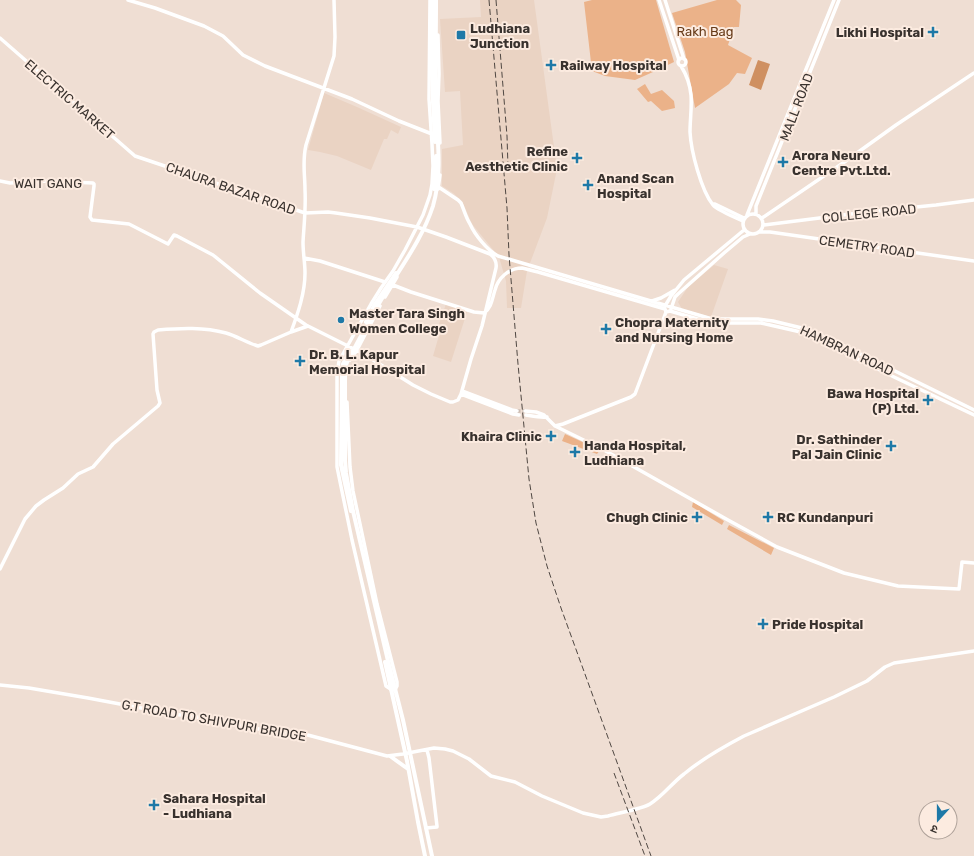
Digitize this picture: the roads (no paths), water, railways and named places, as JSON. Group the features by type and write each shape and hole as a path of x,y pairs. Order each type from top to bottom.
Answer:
{"main road":[{"path":"432,0 433,110 436,152 436,179 434,192 420,231 398,269 375,304 343,364 341,465 343,479 432,856"},
{"path":"393,688 353,512 346,473 345,373 348,360 377,306 397,276 422,233 433,206 438,185 439,171 436,112 437,0"},
{"path":"390,756 408,769"},
{"path":"409,760 408,769 425,856"}],"street":[{"path":"128,0 161,10 204,26 223,36 243,55 272,69 352,99 390,117 432,134"},
{"path":"291,332 301,303 305,273 303,242 305,213 303,170 304,153 335,51 334,0"},
{"path":"432,0 430,99 433,166 432,184 426,207 417,227 399,261 383,285 348,346 340,361 337,374 337,467 352,540 386,686 393,688 397,686 397,682 377,604 353,491 350,468 346,370 348,362 357,350 382,302 425,230 439,187 440,163 437,0"},
{"path":"659,0 679,60 678,63 683,65"},
{"path":"665,0 685,60 683,65 691,95 690,122 694,159 704,188 714,207 729,214 745,218"},
{"name":"MALL ROAD","path":"745,218 754,200 834,0"},
{"name":"MALL ROAD","path":"756,214 756,206 839,0"},
{"name":"ELECTRIC MARKET","path":"0,38 132,153 141,158"},
{"path":"679,60 684,58"},
{"path":"762,218 974,73"},
{"name":"CHAURA BAZAR ROAD","path":"141,158 305,213 328,212 417,227 486,252 494,257 496,268 482,326 462,392"},
{"name":"WAIT GANG","path":"0,181 10,183 49,181 92,182 94,186 91,219 129,224 168,244 176,235 213,255 260,293 296,319"},
{"path":"432,184 458,200 465,212 470,226 486,247 498,256 668,309"},
{"name":"COLLEGE ROAD","path":"763,227 867,212 974,200"},
{"path":"712,204 745,218"},
{"path":"668,309 678,294 743,237 760,232 763,227 762,218 756,214 750,214 745,218 743,227 744,230"},
{"path":"763,227 770,232"},
{"path":"744,230 750,234"},
{"path":"651,301 661,298 676,289 684,280 744,230"},
{"name":"CEMETRY ROAD","path":"760,232 770,232 974,261"},
{"path":"304,258 320,261 383,285"},
{"path":"393,285 434,300 474,312 484,313 490,306 495,288 501,278 511,270 521,268 625,296 651,301 668,309"},
{"path":"555,426 634,396 676,289"},
{"name":"HAMBRAN ROAD","path":"668,309 712,319 773,320 806,329 834,341 974,410"},
{"name":"HAMBRAN ROAD","path":"668,309 711,323 761,324 805,333 974,415"},
{"path":"296,319 357,350 409,383 431,394 453,402 458,400 462,392 513,414 518,413"},
{"path":"0,569 25,520 36,506 63,488 78,474 92,467 113,444 160,403 157,390 153,334 155,331 191,328 200,329 226,333 258,346 308,326"},
{"path":"525,413 536,412 544,415 555,426 604,450 777,547 844,573 898,586 959,589 962,562 974,563"},
{"name":"G.T ROAD TO SHIVPURI BRIDGE","path":"0,685 65,694 259,729 304,734 387,756 438,748 453,751 469,759 491,776 515,782 542,796 583,813 604,817 649,805 684,774 713,753 744,736 846,692 867,681 889,665 974,651"},
{"path":"426,828 436,828 437,826 427,750"}],"tunnel":[{"path":"517,411 525,411"}],"railway":[{"path":"489,0 507,208 509,255 518,364 529,479 536,523 547,566 561,608 651,856"},
{"path":"496,0 507,136 508,167"},
{"path":"614,773 645,856"}],"place":[{"name":"Likhi Hospital","path":"933,32"},
{"name":"Ludhiana Junction","path":"461,35"},
{"name":"Railway Hospital","path":"551,65"},
{"name":"Refine Aesthetic Clinic","path":"577,158"},
{"name":"Arora Neuro Centre Pvt.Ltd.","path":"783,162"},
{"name":"Anand Scan Hospital","path":"588,185"},
{"name":"Master Tara Singh Women College","path":"341,320"},
{"name":"Chopra Maternity and Nursing Home","path":"606,329"},
{"name":"Dr. B. L. Kapur Memorial Hospital","path":"300,361"},
{"name":"Bawa Hospital (P) Ltd.","path":"928,400"},
{"name":"Khaira Clinic","path":"551,436"},
{"name":"Dr. Sathinder Pal Jain Clinic","path":"891,446"},
{"name":"Handa Hospital, Ludhiana","path":"575,452"},
{"name":"Chugh Clinic","path":"697,517"},
{"name":"RC Kundanpuri","path":"768,517"},
{"name":"Pride Hospital","path":"763,624"},
{"name":"Sahara Hospital - Ludhiana","path":"154,805"}],"park label":[{"name":"Rakh Bag","path":"705,31"}]}
